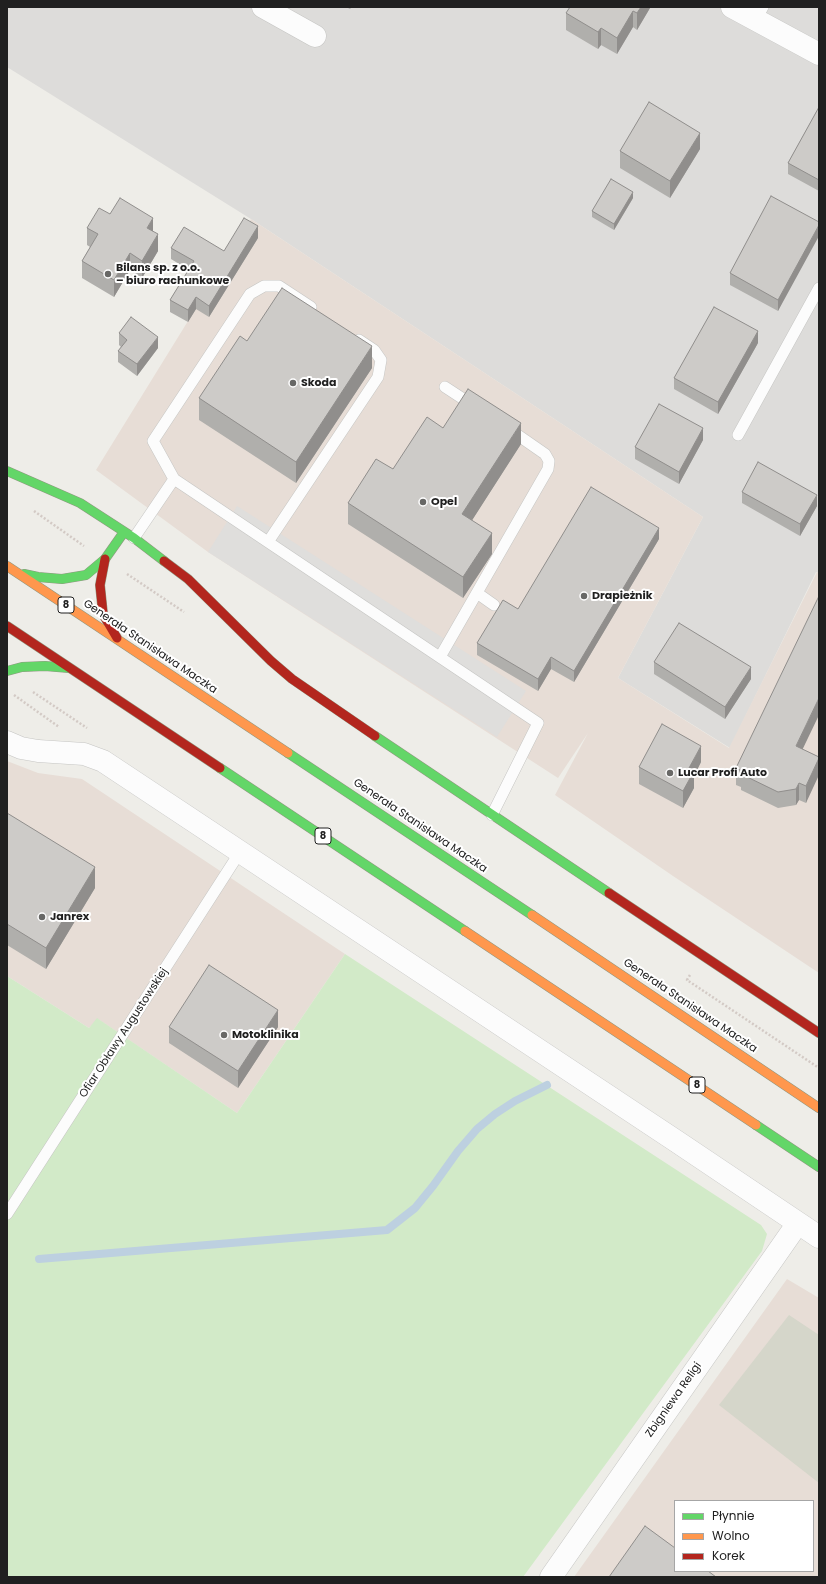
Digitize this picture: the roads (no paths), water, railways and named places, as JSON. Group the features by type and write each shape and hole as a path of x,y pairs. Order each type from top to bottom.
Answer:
{"main road":[{"path":"7,471 80,503 129,535 188,579 271,661 292,679 492,815 819,1033"},
{"path":"16,571 38,577 62,579 86,575 105,559 129,535"},
{"path":"105,559 100,585 103,614 117,639"},
{"name":"Generała Stanisława Maczka","path":"7,566 819,1108"},
{"name":"8","path":"7,626 819,1167"},
{"path":"7,671 22,667 45,666 70,668"}],"street":[{"path":"262,7 315,36"},
{"path":"732,7 760,14 819,54"},
{"path":"7,742 21,748 38,751 94,756 819,1237"},
{"name":"Zbigniewa Religi","path":"551,1577 798,1223"}],"lane":[{"path":"318,312 279,286 264,286 250,294 153,441 174,479 538,723 492,815"},
{"path":"738,435 819,288"},
{"path":"268,542 378,377 381,360 374,350 349,333"},
{"path":"445,388 485,414"},
{"path":"440,657 548,469 549,461 545,454 499,422"},
{"path":"129,535 174,479"},
{"path":"477,593 494,605"},
{"name":"Ofiar Obławy Augustowskiej","path":"7,1214 240,852"}],"waterway":[{"path":"39,1259 387,1230 415,1208 458,1151 477,1129 495,1114 515,1101 547,1085"}],"place":[{"name":"Bilans sp. z o.o. – biuro rachunkowe","path":"108,274"},
{"name":"Skoda","path":"293,383"},
{"name":"Opel","path":"423,502"},
{"name":"Drapieżnik","path":"584,596"},
{"name":"Lucar Profi Auto","path":"670,773"},
{"name":"Janrex","path":"42,917"},
{"name":"Motoklinika","path":"224,1035"}]}
